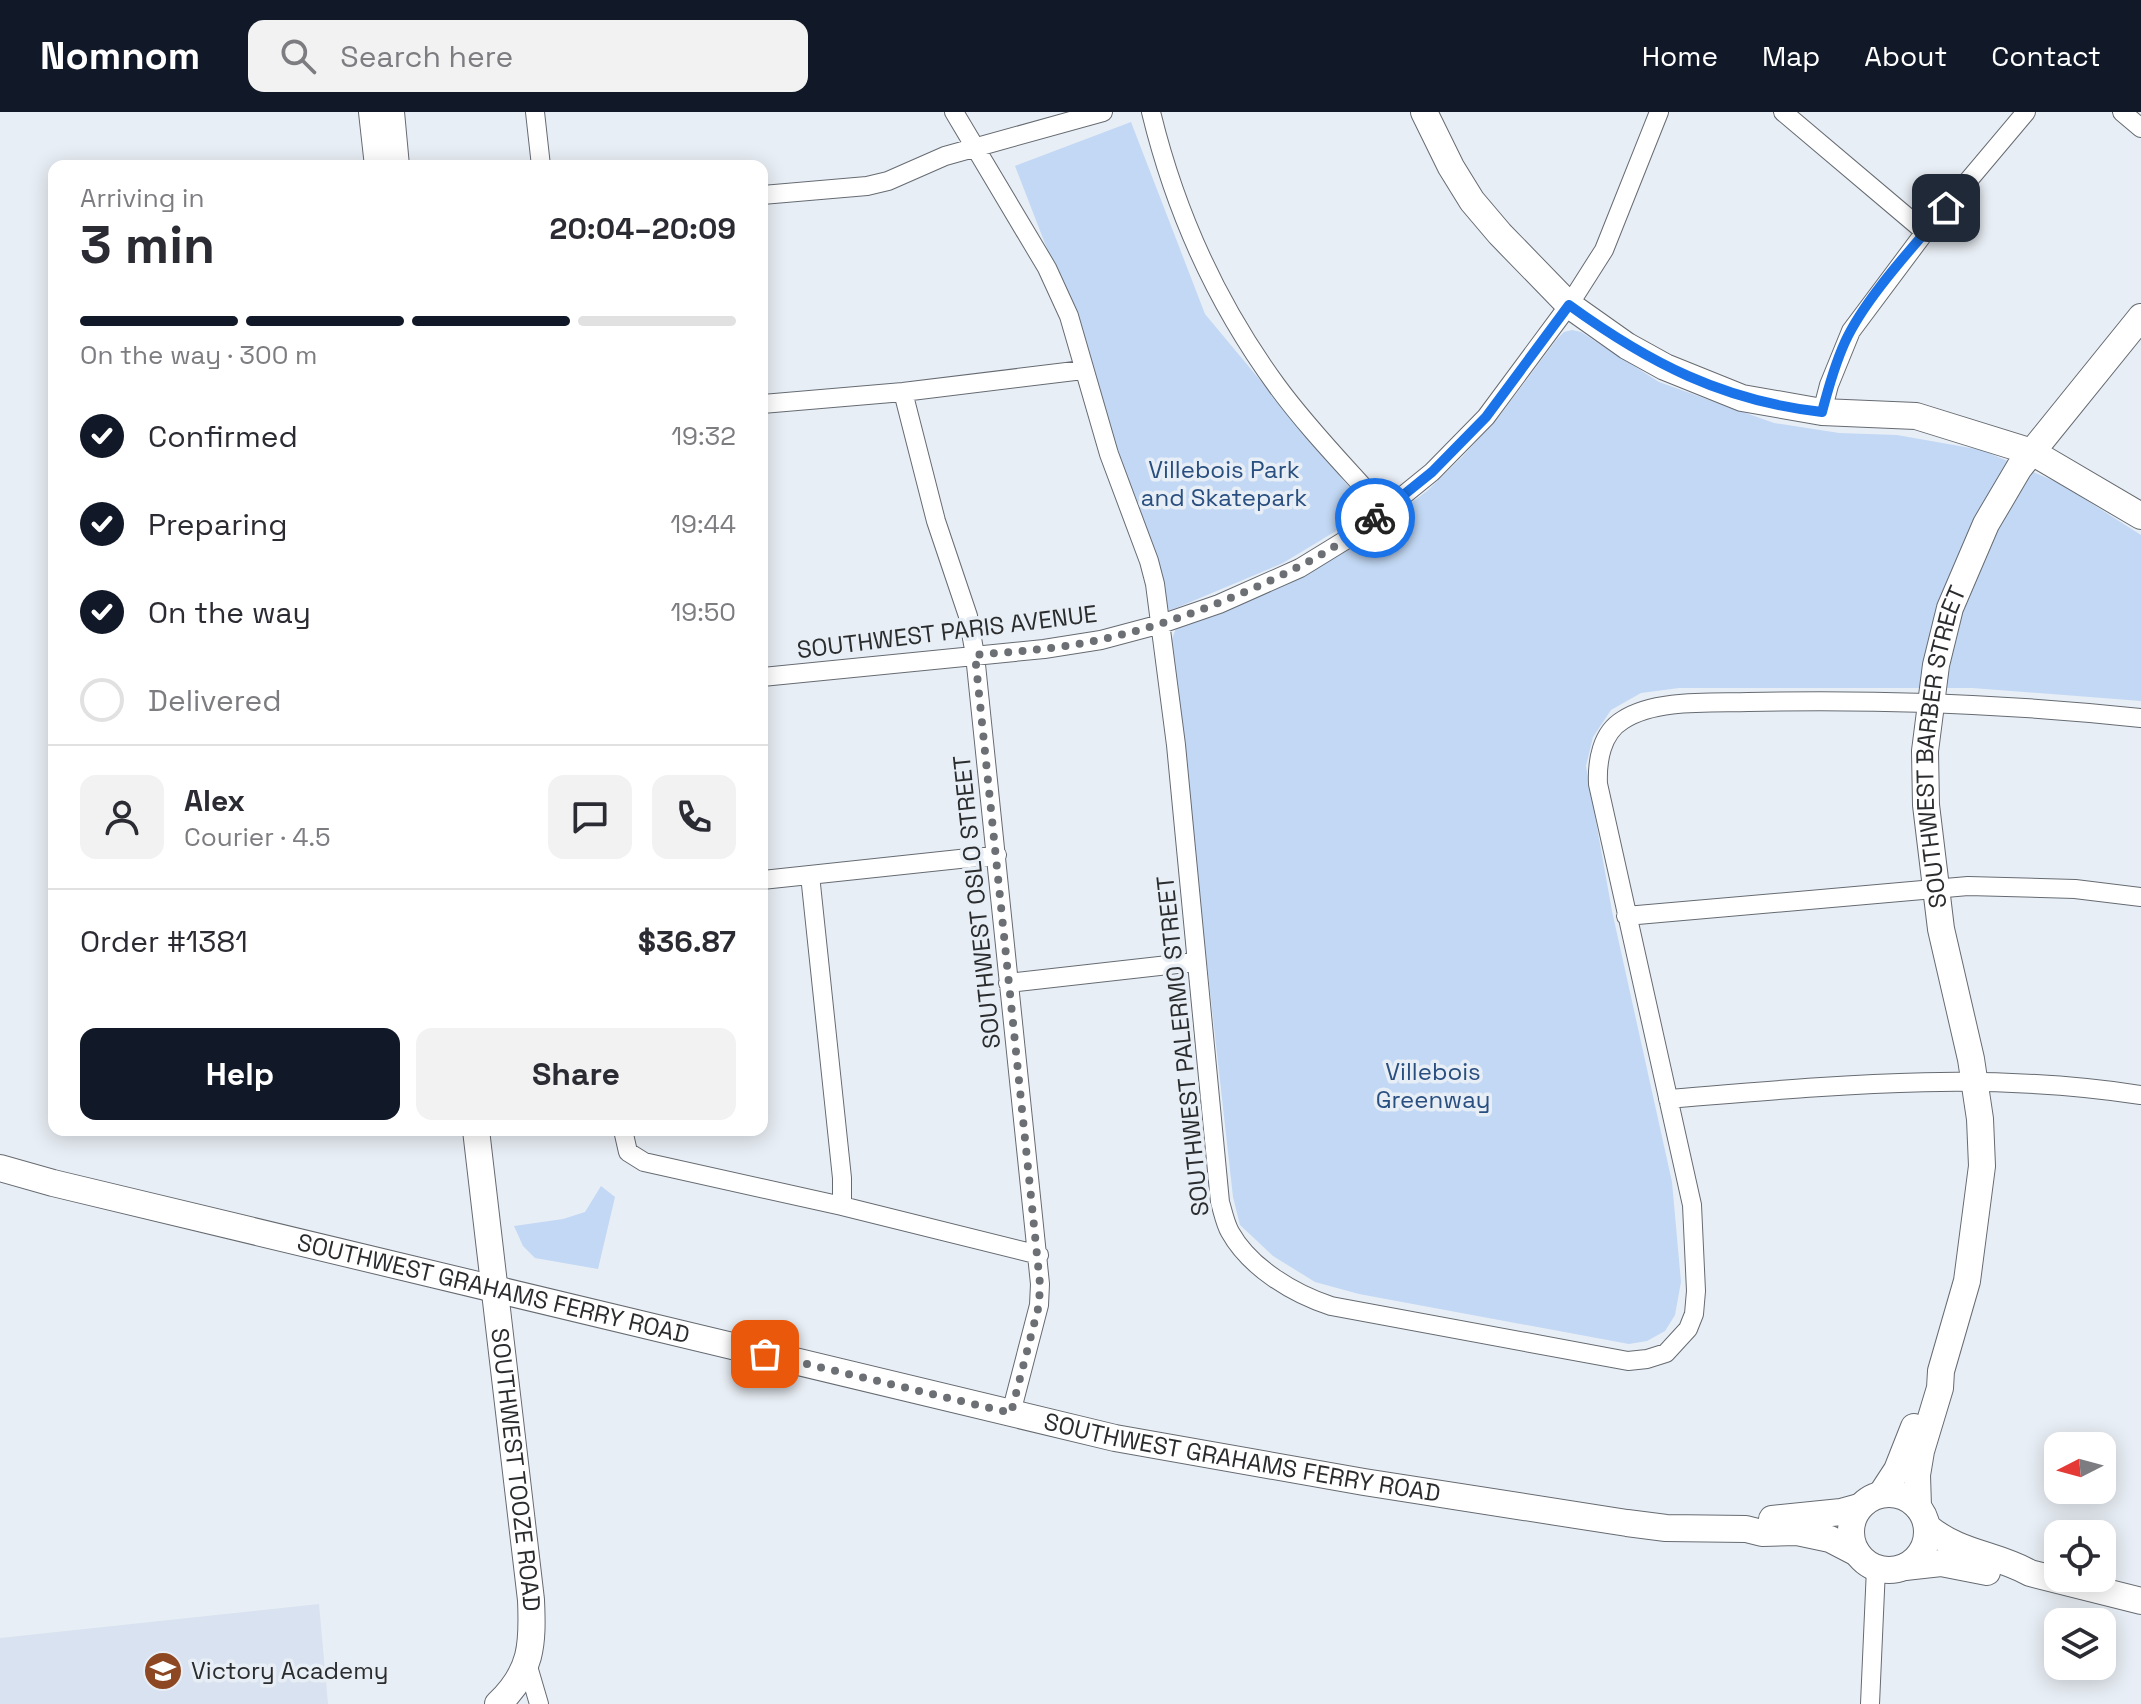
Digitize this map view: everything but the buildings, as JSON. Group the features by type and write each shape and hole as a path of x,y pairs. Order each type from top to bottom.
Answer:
{"main road":[{"path":"372,112 377,160"},
{"path":"391,112 395,160"},
{"path":"1424,112 1472,201 1500,234 1569,305 1627,346 1677,372 1742,398 1791,409 1916,416 2032,452 2141,516"},
{"name":"SOUTHWEST BARBER STREET","path":"1922,1517 1917,1475 1940,1388 1941,1371 1967,1281 1982,1166 1974,1080 1941,929 1926,805 1925,751 1940,643 1962,575 1986,524 2032,452 2141,317"},
{"name":"SOUTHWEST TOOZE ROAD","path":"477,1136 533,1632 520,1680 498,1704"},
{"name":"SOUTHWEST GRAHAMS FERRY ROAD","path":"0,1168 1011,1413 1188,1452 1666,1528 1797,1532 1830,1539 1866,1561"},
{"name":"SOUTHWEST BARBER STREET","path":"1882,1493 1908,1446 1928,1386 1941,1371"},
{"path":"2030,1573 2009,1576 1941,1563 1885,1570 1866,1561 1850,1532 1851,1522 1859,1507 1872,1497 1882,1493 1904,1496 1954,1545 2030,1573 2141,1601"},
{"name":"SOUTHWEST GRAHAMS FERRY ROAD","path":"1746,1529 1765,1520 1841,1512 1859,1507"},
{"path":"1905,1567 1921,1552 1926,1542 1922,1517"}],"street":[{"path":"535,112 540,160"},
{"name":"SOUTHWEST PALERMO STREET","path":"954,112 1047,268 1069,316 1121,489 1149,561 1161,624 1176,745 1220,1202 1229,1230 1239,1246 1283,1284 1311,1300 1628,1361 1666,1353 1688,1329 1694,1314 1696,1291 1692,1205 1598,784 1597,763 1605,742 1622,720 1636,713 1679,704 1823,700 1930,701 2141,718"},
{"path":"768,194 867,186 888,181 945,156 1103,112"},
{"path":"1151,112 1182,213 1214,286 1243,337 1278,388 1384,510"},
{"name":"SOUTHWEST PARIS AVENUE","path":"768,676 1070,645 1161,624 1219,604 1300,568 1357,533 1432,472 1486,417 1569,305 1604,250 1659,112"},
{"path":"1783,112 1925,232"},
{"path":"1822,412 1829,385 1851,331 1925,232 2026,112"},
{"path":"2122,112 2141,128"},
{"path":"768,403 903,392 1083,370"},
{"name":"SOUTHWEST OSLO STREET","path":"903,392 936,521 968,616 997,855 1008,983 1039,1255 1039,1305 1011,1413"},
{"path":"768,879 997,855"},
{"path":"810,875 842,1178 842,1206"},
{"path":"1626,916 1968,886 2043,888 2141,897"},
{"path":"1008,983 1195,962"},
{"path":"1668,1099 1867,1083 1974,1080 2095,1088 2141,1095"},
{"path":"624,1136 628,1152 633,1157 1039,1255"},
{"path":"1866,1561 1870,1704"},
{"path":"527,1663 539,1704"}],"shaded area":[{"name":"Victory Academy","path":"319,1604 328,1704 0,1704 0,1638"}],"green space":[{"name":"Villebois Park and Skatepark","path":"1131,122 1205,314 1369,511 1283,563 1169,611 1116,459 1073,316 1015,166"},
{"name":"Villebois Greenway","path":"1564,332 1581,332 1659,382 1774,423 1839,433 1897,435 1982,450 2061,484 2141,535 2141,701 1972,688 1679,688 1641,693 1611,710 1593,737 1586,766 1612,911 1672,1182 1681,1282 1675,1315 1665,1331 1647,1341 1629,1344 1359,1294 1315,1282 1273,1256 1240,1225 1233,1197 1171,642 1176,628 1372,532 1427,491 1501,414 1557,339"},
{"path":"601,1186 615,1197 598,1269 535,1258 523,1246 514,1226 563,1219 585,1212"}],"way so far":[{"path":"765,1354 1011,1413 1039,1305 1039,1255 975,655 1101,640 1161,624 1219,604 1300,568 1357,533 1375,518"}],"place":[{"name":"Victory Academy","path":"163,1671"}],"route":[{"path":"1375,518 1432,472 1486,417 1569,305 1627,346 1665,367 1742,398 1822,412 1829,385 1851,331 1946,208"}]}
